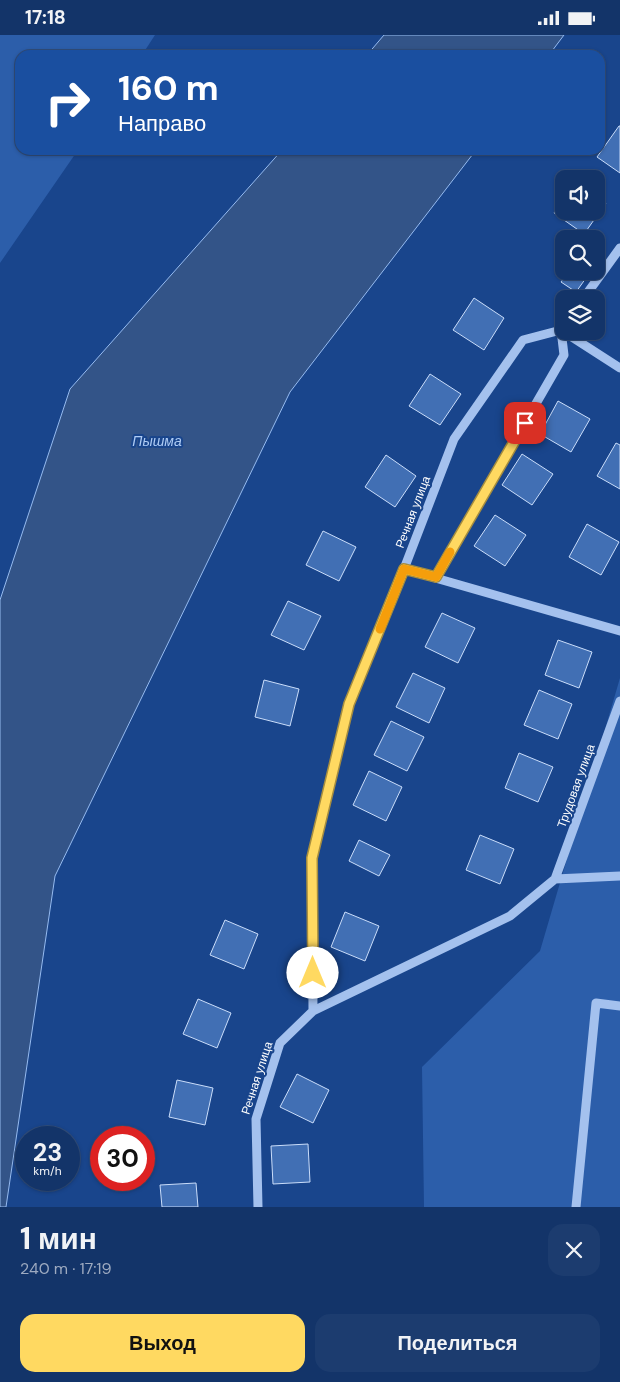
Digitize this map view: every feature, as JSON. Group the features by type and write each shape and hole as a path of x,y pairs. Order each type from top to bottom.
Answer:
{"street":[{"path":"590,290 620,248"},
{"name":"Речная улица","path":"258,1207 256,1119 280,1043 313,1011 312,858 349,704 454,439 523,340 555,330"},
{"path":"436,577 564,355 563,340"},
{"path":"579,340 620,368"},
{"path":"404,569 620,631"},
{"name":"Трудовая улица","path":"555,879 620,701"},
{"path":"313,1011 510,916 555,879 620,876"},
{"path":"576,1207 596,1003 620,1005"}],"shaded area":[{"path":"0,35 155,35 145,50 15,50 15,155 75,155 0,263"},
{"path":"620,678 620,1207 424,1207 422,1067 540,951"}],"water":[{"path":"384,35 564,35 553,50 371,50"},
{"name":"Пышма","path":"278,155 472,155 290,392 55,876 18,1126 15,1126 15,1146 6,1207 0,1207 0,600 70,389"}],"building":[{"path":"620,126 620,173 597,157 598,155 605,155 605,146"},
{"path":"564,220 594,220 587,230 578,230"},
{"path":"562,280 585,280 577,290 573,290 561,282"},
{"path":"474,298 504,318 484,350 453,330"},
{"path":"430,374 461,394 440,425 409,406"},
{"path":"558,401 590,419 571,452 540,434"},
{"path":"616,443 620,445 620,489 597,476"},
{"path":"522,454 553,474 532,505 502,485"},
{"path":"386,455 416,476 395,507 365,487"},
{"path":"495,515 526,535 505,566 474,546"},
{"path":"587,524 619,542 601,575 569,557"},
{"path":"323,531 356,547 339,581 306,565"},
{"path":"288,601 321,616 304,650 271,635"},
{"path":"442,613 475,628 458,663 425,647"},
{"path":"558,640 592,652 579,688 545,675"},
{"path":"413,673 445,688 429,723 396,707"},
{"path":"264,680 299,689 290,726 255,717"},
{"path":"539,690 572,704 558,739 524,725"},
{"path":"391,721 424,737 407,771 374,755"},
{"path":"519,753 553,767 538,802 505,788"},
{"path":"369,771 402,787 386,821 353,805"},
{"path":"480,835 514,849 500,884 466,870"},
{"path":"359,840 390,855 379,876 349,861"},
{"path":"345,912 379,926 365,961 331,947"},
{"path":"225,920 258,934 244,969 210,955"},
{"path":"198,999 231,1013 217,1048 183,1034"},
{"path":"297,1074 329,1090 313,1123 280,1107"},
{"path":"177,1080 213,1088 205,1125 169,1117"},
{"path":"308,1144 310,1182 273,1184 271,1146"},
{"path":"196,1183 198,1207 162,1207 160,1185"}],"slow traffic":[{"path":"380,629 404,569 436,577 450,552"}],"route":[{"path":"313,973 312,858 349,704 404,569 436,577 525,423"}]}
